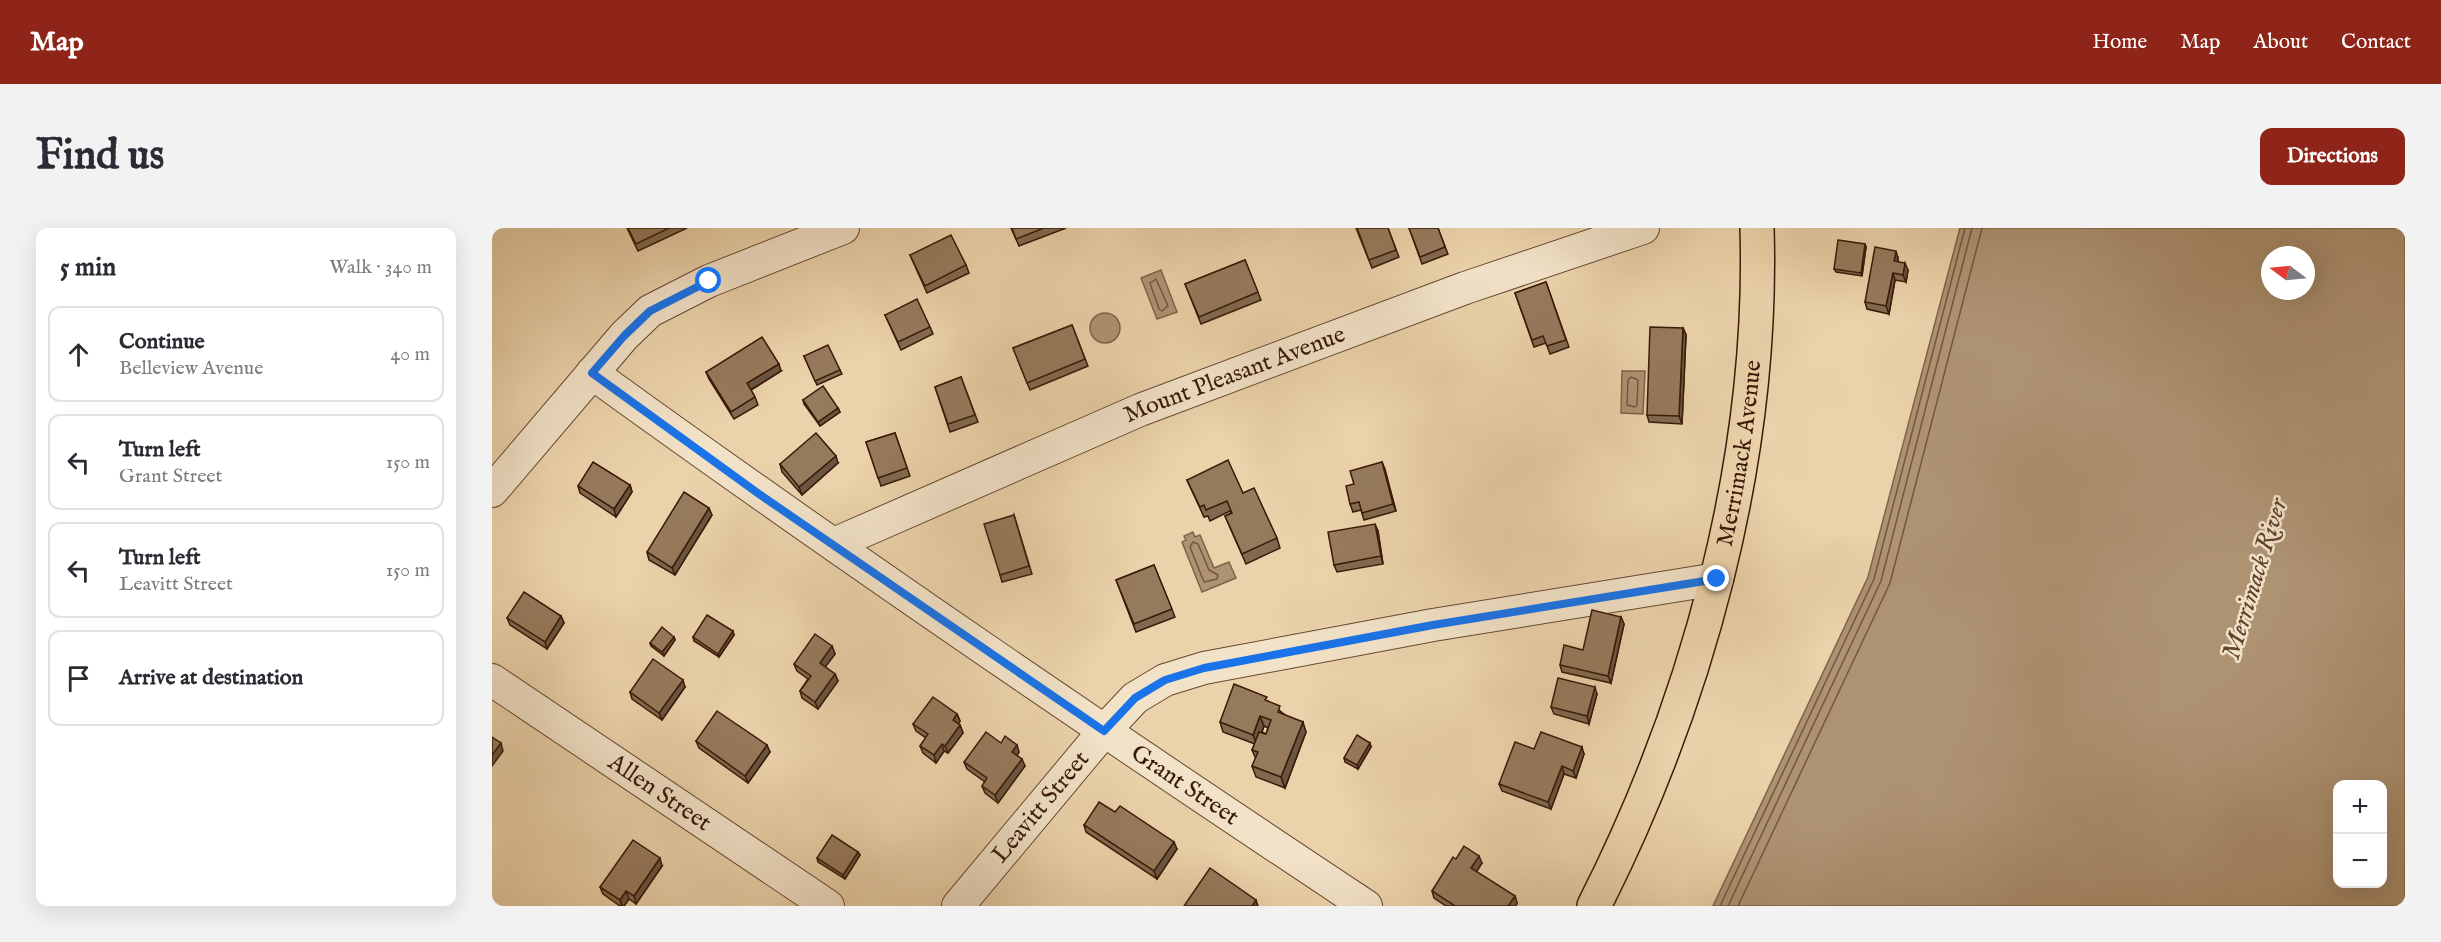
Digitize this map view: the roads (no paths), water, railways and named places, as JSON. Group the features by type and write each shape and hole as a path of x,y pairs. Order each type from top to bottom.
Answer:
{"main road":[{"name":"Merrimack Avenue","path":"1594,906 1657,772 1689,676 1717,579 1738,475 1752,364 1757,228"}],"street":[{"path":"492,491 624,336 650,311 709,281 843,228"},
{"name":"Mount Pleasant Avenue","path":"834,544 1140,410 1465,288 1643,228"},
{"name":"Grant Street","path":"592,373 759,494 1104,731 1366,906"},
{"name":"Leavitt Street","path":"958,906 1104,731 1135,698 1165,680 1204,668 1433,625 1717,579"},
{"name":"Allen Street","path":"492,680 828,906"}],"water":[{"name":"Merrimack River","path":"1960,228 2405,228 2405,906 1713,906 1868,577"},
{"path":"1161,270 1177,312 1157,319 1141,278"},
{"path":"1105,313 1116,317 1120,328 1116,339 1105,343 1094,339 1090,328 1094,317"},
{"path":"1622,371 1645,371 1643,414 1621,413"},
{"path":"1193,532 1195,537 1200,535 1214,568 1229,562 1236,578 1202,592 1182,542 1186,540 1184,536"}]}
